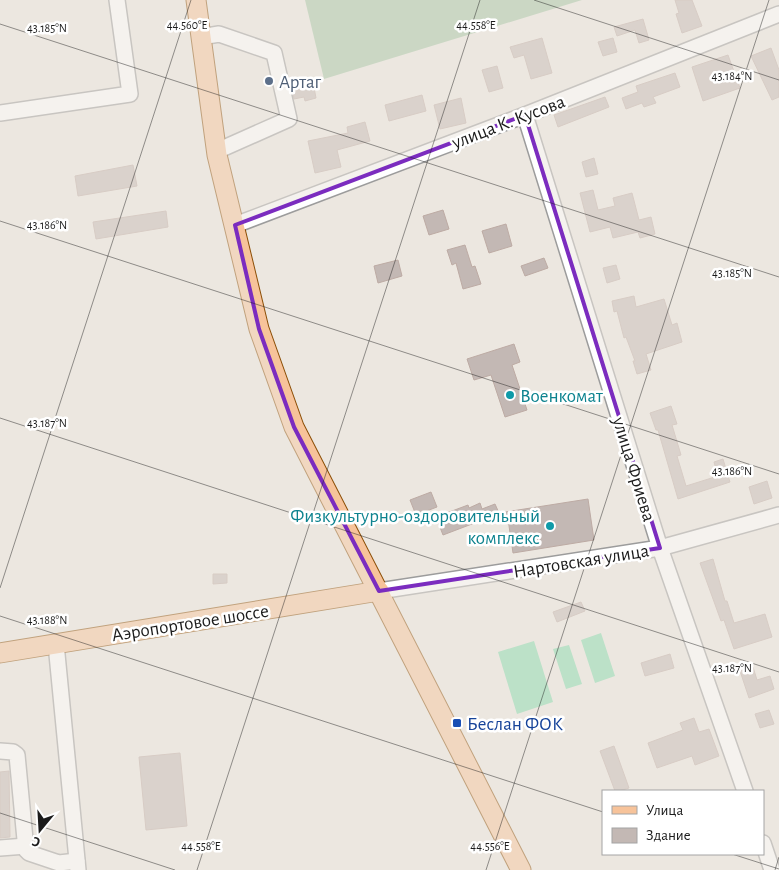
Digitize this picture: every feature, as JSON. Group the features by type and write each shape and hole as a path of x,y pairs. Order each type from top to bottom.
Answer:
{"main road":[{"path":"196,0 217,151 260,329 294,427 522,870"},
{"name":"Аэропортовое шоссе","path":"0,653 380,591"}],"street":[{"path":"0,114 130,94 117,0"},
{"name":"улица К. Кусова","path":"235,224 525,115 779,14"},
{"path":"201,37 219,34 274,52 289,119 217,151"},
{"name":"улица Фриева","path":"525,115 660,548 745,790"},
{"name":"Нартовская улица","path":"380,591 660,548 779,515"},
{"path":"0,751 13,752 18,759 26,846 29,853 54,862 78,865 56,644"},
{"path":"0,848 26,846"},
{"path":"764,846 772,870"}],"highlighted area":[{"path":"525,115 660,548 379,591 294,427 259,329 235,225"}],"green space":[{"path":"305,0 582,0 324,79"},
{"path":"601,633 615,676 595,683 581,640"},
{"path":"534,641 553,702 517,714 498,652"},
{"path":"569,645 582,684 566,689 553,649"}],"building":[{"path":"675,0 692,0 702,26 682,33 676,14 679,13"},
{"path":"643,19 649,40 639,43 635,30 617,36 614,27"},
{"path":"542,38 552,73 531,79 524,55 514,58 510,47"},
{"path":"613,38 617,52 603,56 598,42"},
{"path":"771,48 779,70 779,97 772,100 751,56"},
{"path":"728,55 740,88 703,101 692,67"},
{"path":"497,66 503,88 489,92 482,70"},
{"path":"675,73 680,87 653,97 656,103 644,107 642,103 626,109 622,98 638,92 636,86"},
{"path":"313,82 316,98 305,101 304,97 294,99 292,88"},
{"path":"422,95 426,111 389,121 385,105"},
{"path":"605,97 609,107 558,127 554,115"},
{"path":"461,98 466,123 440,129 434,105"},
{"path":"365,122 370,141 337,150 341,167 315,173 308,141 348,133 347,127"},
{"path":"594,158 598,174 586,177 582,162"},
{"path":"133,165 137,186 78,196 75,176"},
{"path":"593,190 598,210 615,206 613,198 632,193 639,220 651,217 655,234 640,238 638,232 613,238 610,227 590,232 580,193"},
{"path":"443,210 449,229 429,235 423,216"},
{"path":"166,211 168,227 96,239 93,222"},
{"path":"506,224 512,246 489,253 482,231"},
{"path":"465,245 472,267 475,266 481,284 463,289 456,263 452,265 447,250"},
{"path":"544,258 548,268 525,276 521,266"},
{"path":"398,260 402,276 378,283 374,266"},
{"path":"616,265 620,279 607,283 603,268"},
{"path":"634,296 636,307 664,299 672,325 677,323 682,342 646,354 651,370 637,374 633,361 635,361 626,337 624,338 617,311 614,312 612,301"},
{"name":"Военкомат","path":"514,344 520,362 512,365 527,410 505,417 491,375 474,380 467,359"},
{"path":"671,406 677,424 672,425 681,455 677,456 686,486 718,476 714,462 723,459 730,482 678,499 658,430 656,430 650,413"},
{"path":"767,481 772,498 754,504 749,487"},
{"path":"431,492 437,507 416,515 410,500"},
{"name":"Физкультурно-оздоровительный комплекс","path":"588,499 594,540 513,553 508,519 496,523 493,516 443,535 436,517 468,505 469,508 480,503 482,509 495,504 499,513"},
{"path":"713,559 725,601 727,601 734,623 765,614 772,637 734,649 724,620 721,621 700,563"},
{"path":"213,574 227,574 227,583 213,584"},
{"path":"581,602 585,611 557,622 553,612"},
{"path":"670,654 674,668 645,676 641,663"},
{"path":"753,667 757,680 770,676 774,689 749,698 740,671"},
{"path":"769,710 774,724 760,728 755,714"},
{"path":"694,718 699,732 709,729 719,756 695,765 692,756 657,768 648,743 683,730 680,723"},
{"path":"614,746 629,788 615,790 600,751"},
{"path":"180,753 187,826 146,830 139,757"},
{"path":"9,771 10,837 0,838 0,772"}],"place":[{"name":"Артаг","path":"269,81"},
{"name":"Военкомат","path":"510,395"},
{"name":"Физкультурно-оздоровительный комплекс","path":"550,526"},
{"name":"Беслан ФОК","path":"457,723"}]}
